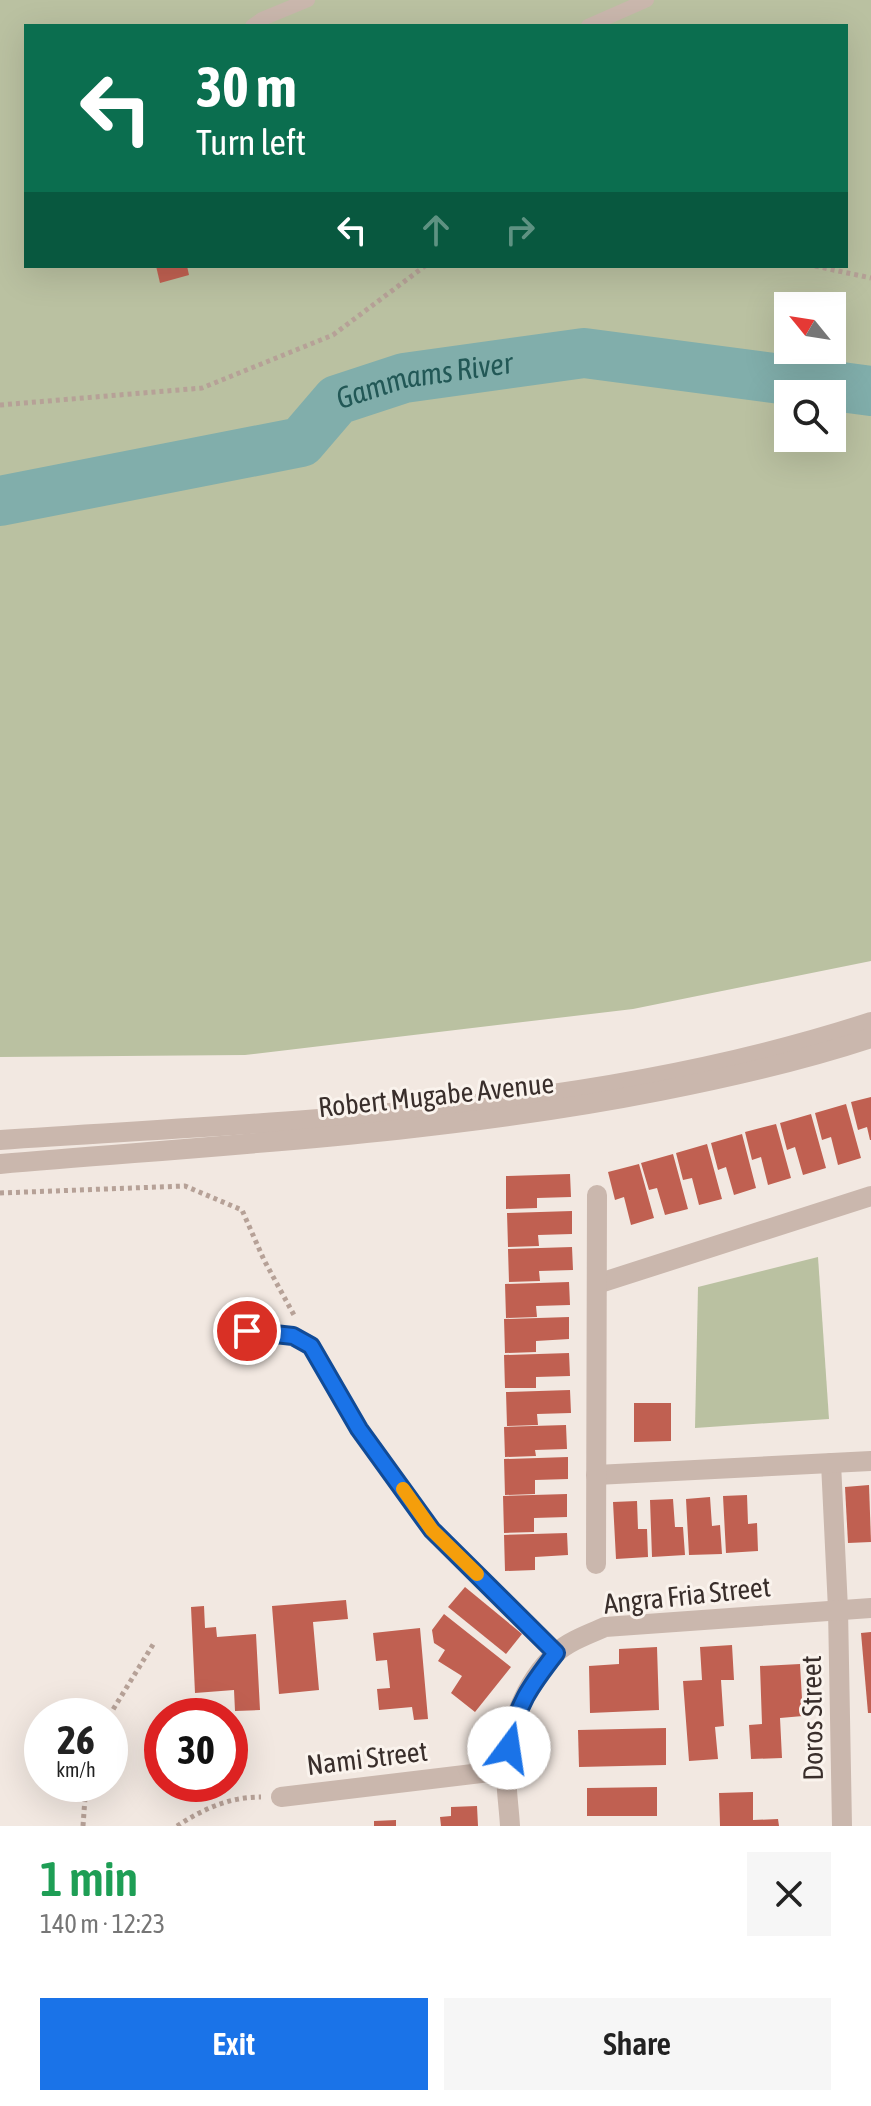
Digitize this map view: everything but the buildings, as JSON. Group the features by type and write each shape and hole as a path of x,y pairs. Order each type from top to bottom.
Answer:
{"street":[{"name":"Robert Mugabe Avenue","path":"0,1140 391,1115 503,1102 680,1073 823,1038 871,1022"},
{"name":"Robert Mugabe Avenue","path":"0,1164 434,1127 570,1109 701,1083 828,1053 871,1038"},
{"path":"596,1564 597,1195"},
{"path":"597,1284 871,1196"},
{"path":"596,1475 871,1461"},
{"name":"Doros Street","path":"831,1463 838,1609 842,1826"},
{"name":"Angra Fria Street","path":"510,1826 506,1770 512,1726 526,1691 556,1653 605,1627 871,1608"},
{"name":"Nami Street","path":"281,1797 506,1770"}],"lane":[{"path":"255,24 308,0"},
{"path":"593,24 647,0"},
{"path":"224,1329 293,1336 311,1346 359,1429 432,1530 556,1653"}],"path":[{"path":"0,405 202,388 333,335 422,268"},
{"path":"824,268 871,278"},
{"path":"0,1193 185,1186 242,1210 264,1260 311,1346"},
{"path":"120,1698 154,1643"},
{"path":"177,1826 198,1812 238,1797 281,1797"},
{"path":"83,1826 85,1802"}],"green space":[{"path":"0,0 871,0 871,961 633,1009 245,1055 0,1057"},
{"path":"818,1257 829,1419 695,1428 698,1287"}],"waterway":[{"name":"Gammams River","path":"0,501 301,442 337,400 404,378 584,353 871,391"}],"slow traffic":[{"path":"403,1489 432,1530 477,1574"}],"route":[{"path":"247,1331 293,1336 311,1346 359,1429 432,1530 556,1653 526,1691 512,1726 509,1748"}]}
